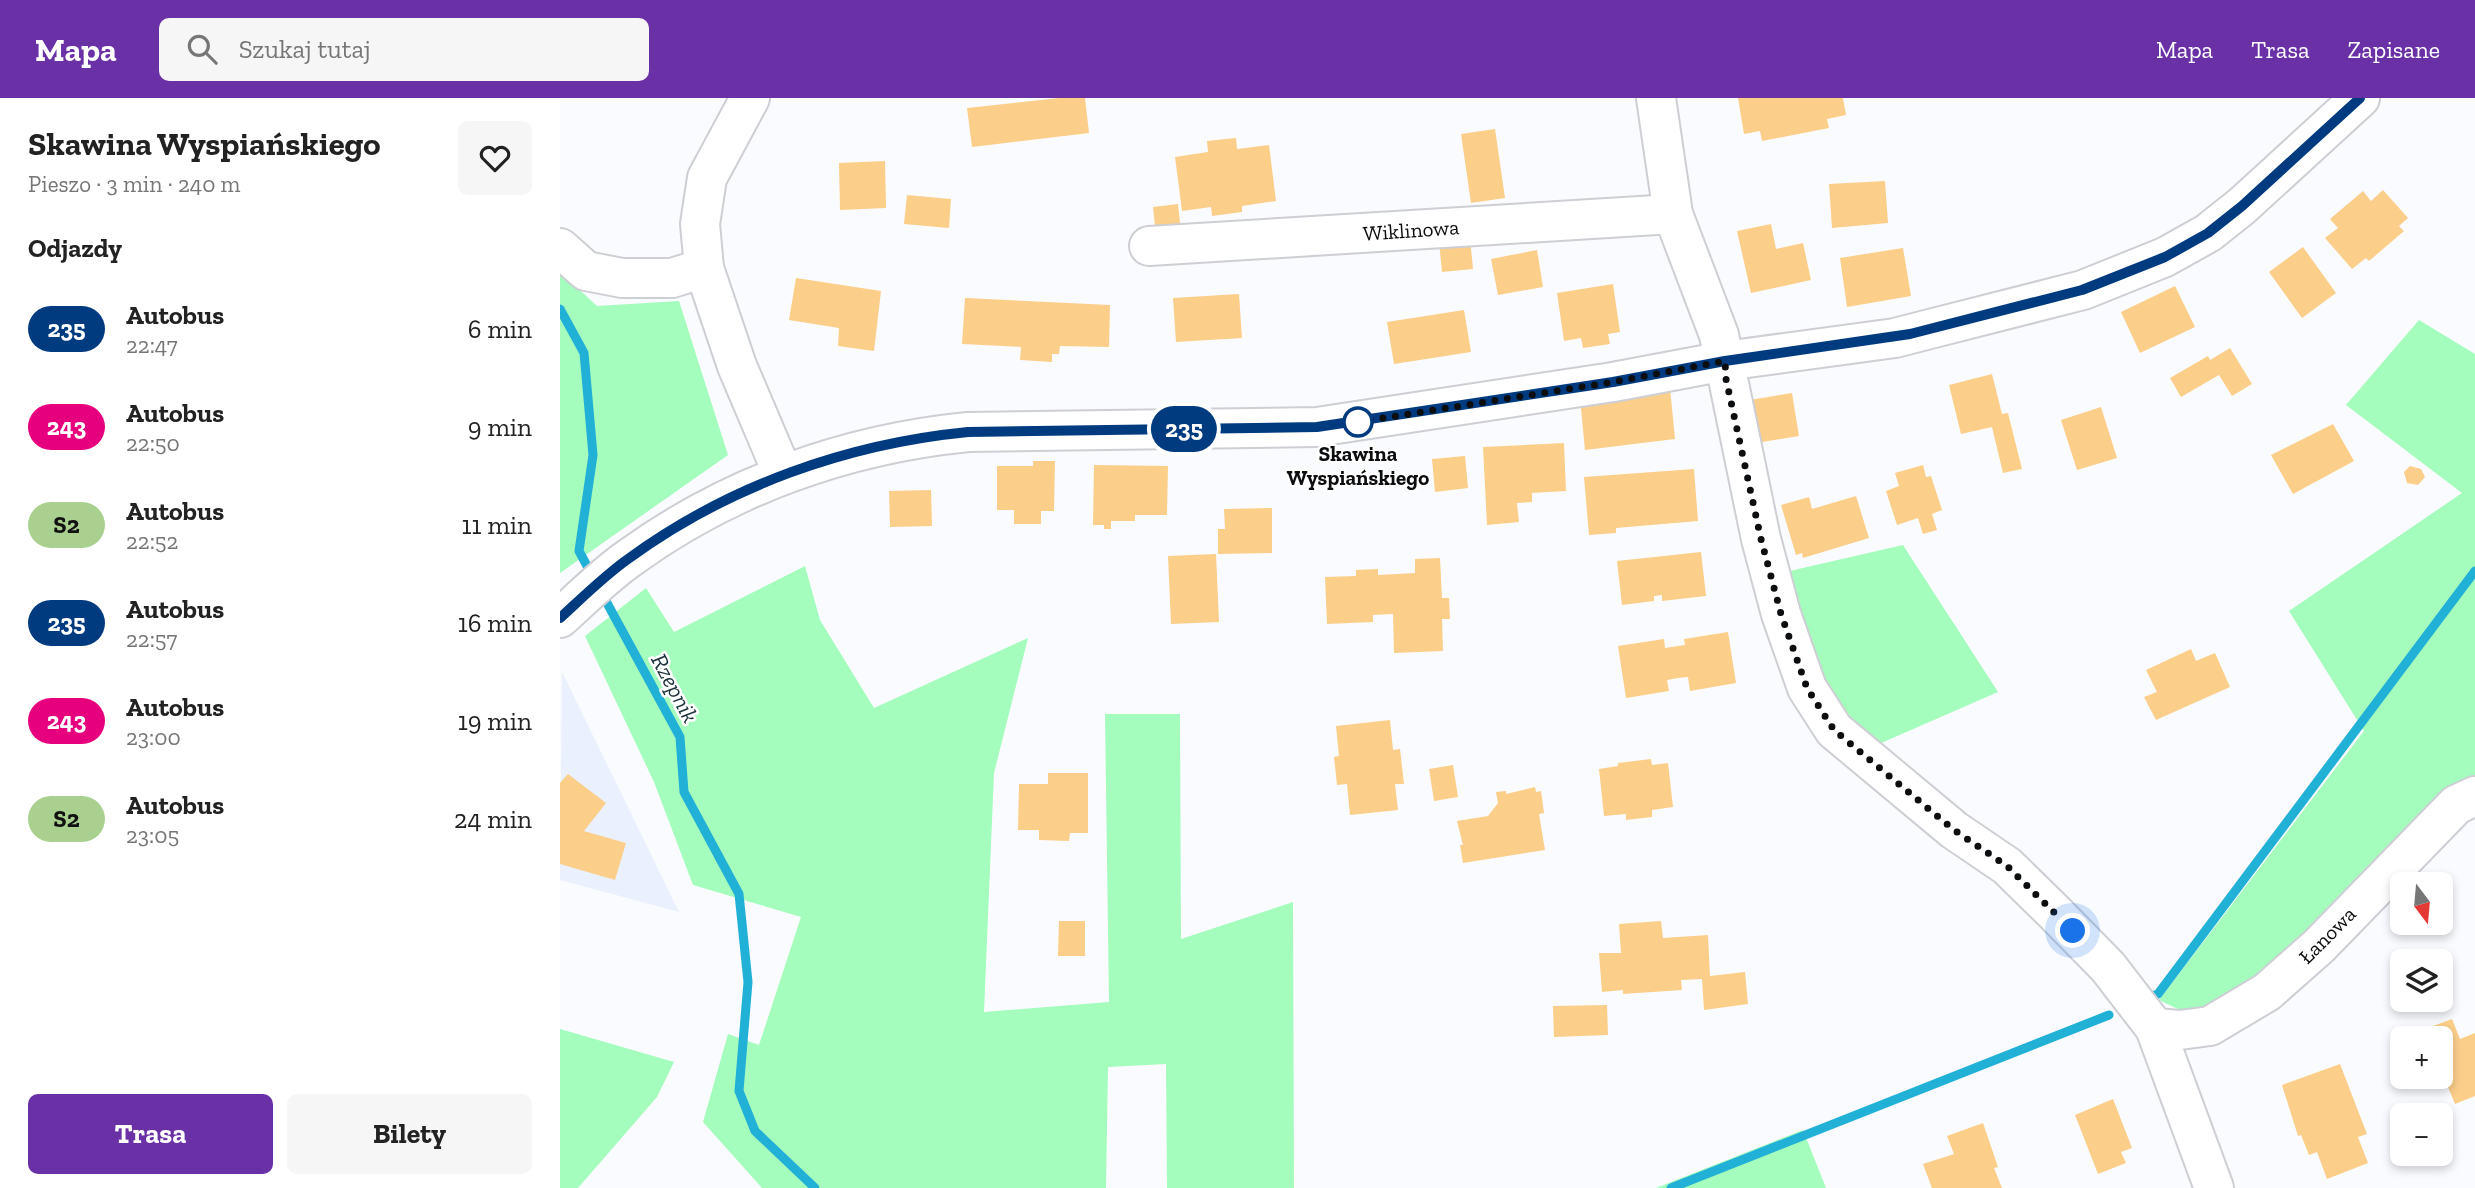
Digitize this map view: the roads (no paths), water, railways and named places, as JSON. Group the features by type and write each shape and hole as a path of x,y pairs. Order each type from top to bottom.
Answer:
{"street":[{"path":"750,98 707,178 700,224 704,268 737,366 783,474"},
{"path":"1656,98 1673,214 1718,335 1761,539 1781,614 1807,688 1834,730 1954,830 2007,866 2108,967 2155,1028 2214,1188"},
{"path":"561,618 627,559 725,500 783,474 870,448 920,437 968,432 1317,427 1613,382 1725,361 1905,335 2082,290 2165,257 2208,233 2242,206 2360,98"},
{"name":"Wiklinowa","path":"1149,246 1673,214"},
{"path":"560,248 586,271 621,278 672,278 704,268"},
{"name":"Łanowa","path":"2155,1028 2180,1030 2210,1026 2267,992 2319,946 2456,805 2475,796"}],"waterway":[{"name":"Rzepnik","path":"560,309 584,353 593,455 579,551 593,577"},
{"path":"2144,999 2158,994 2475,571"},
{"name":"Rzepnik","path":"601,592 680,737 684,792 739,894 748,982 739,1091 755,1131 815,1188"},
{"path":"1671,1188 2109,1015"}],"place":[{"name":"Skawina Wyspiańskiego","path":"1358,422"}]}
